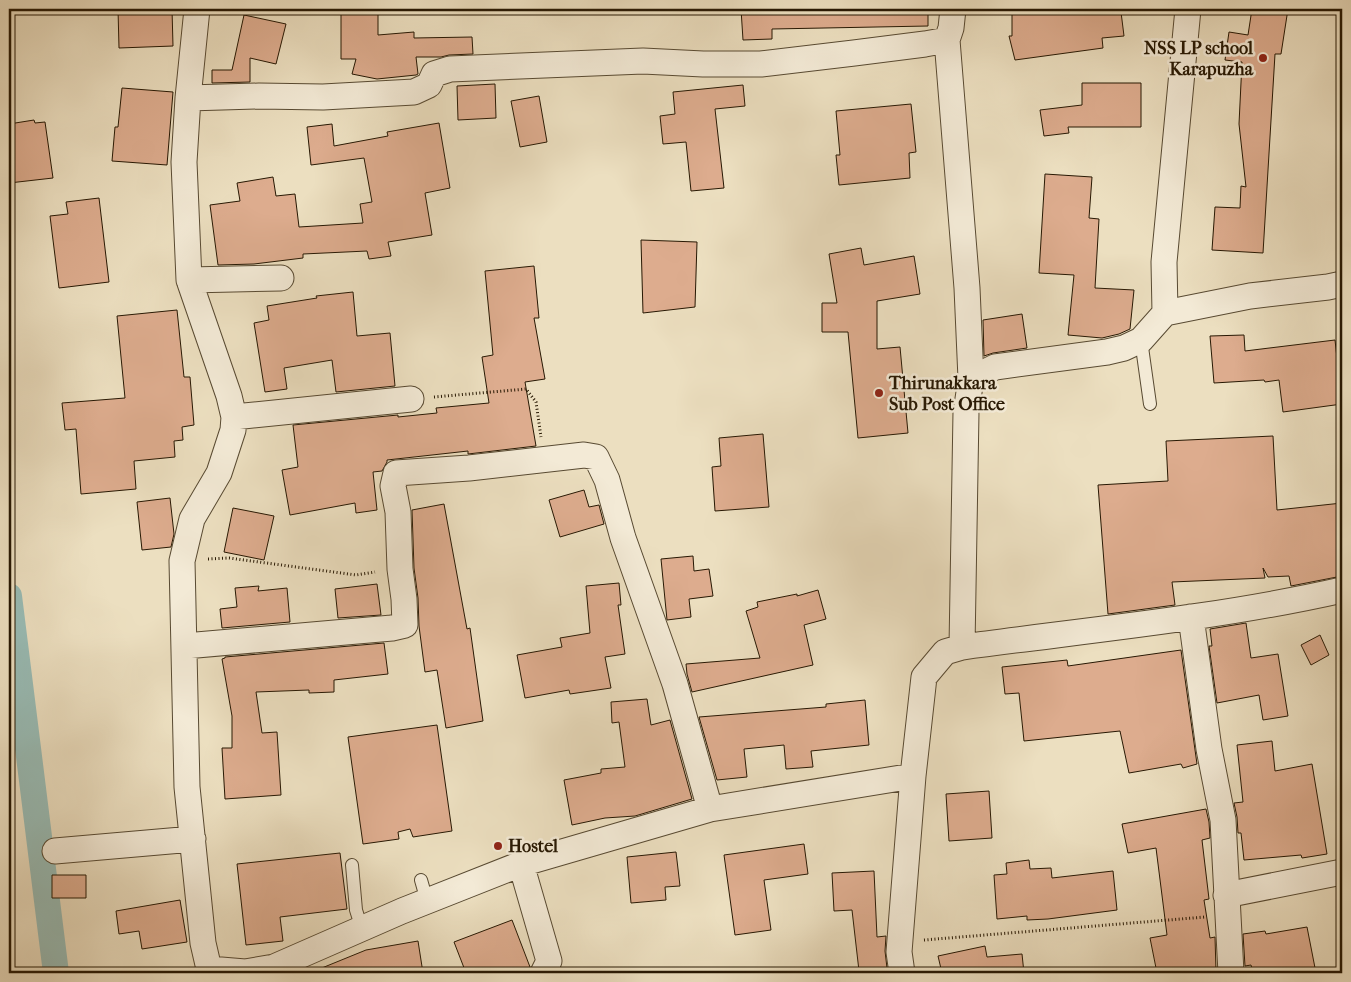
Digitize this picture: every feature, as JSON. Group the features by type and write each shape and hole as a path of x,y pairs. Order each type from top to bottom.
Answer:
{"street":[{"path":"197,9 184,162 189,280 229,396 234,417 233,430 220,473 192,519 182,561 187,787 203,943 209,971 245,972 274,968 402,910 424,891 710,809 913,776"},
{"path":"953,9 951,28 946,40 968,288 971,378 966,412 962,647"},
{"path":"1165,313 1164,262 1188,9"},
{"path":"188,98 323,97 414,92 429,85 434,74 450,69 643,61 761,64 854,54 946,40"},
{"path":"189,280 281,278"},
{"path":"971,378 995,367 1124,348 1142,340 1165,313 1250,296 1342,284"},
{"path":"234,417 411,399"},
{"path":"185,646 392,628 405,625 400,569 398,512 393,486 396,472 469,468 584,455 596,457 607,480 623,538 675,684 710,809"},
{"path":"902,973 899,952 913,776 924,677 945,652 962,647 1191,617 1288,602 1342,590"},
{"path":"1191,617 1209,749 1223,820 1231,973"},
{"path":"55,851 193,839"},
{"path":"520,864 549,960 543,973"},
{"path":"1227,905 1342,872"}],"lane":[{"path":"1142,340 1150,404"},
{"path":"352,866 356,910 362,929"}],"path":[{"path":"411,399 526,389 536,402 544,460"},
{"path":"182,561 229,558 356,575 400,569"},
{"path":"900,942 1227,905"}],"building":[{"path":"118,9 172,9 173,46 119,48"},
{"path":"741,9 928,9 928,26 772,29 772,39 743,40"},
{"path":"1012,9 1107,9 1107,12 1121,12 1124,36 1102,38 1103,48 1015,60 1009,36 1012,36"},
{"path":"1252,9 1288,9 1281,54 1275,54 1263,253 1212,250 1215,207 1240,208 1241,186 1246,187 1239,124 1242,62 1225,60 1229,32 1248,35"},
{"path":"341,12 378,12 378,35 414,32 414,38 472,37 473,54 416,57 418,74 416,75 377,79 352,74 356,59 341,59"},
{"path":"244,15 286,24 276,64 250,58 250,82 212,83 212,70 232,70"},
{"path":"1082,83 1141,83 1141,127 1068,127 1069,133 1044,136 1040,110 1082,105"},
{"path":"495,84 496,118 458,120 457,86"},
{"path":"743,85 745,106 715,109 724,188 691,191 686,142 663,144 660,116 675,114 673,92"},
{"path":"122,88 173,92 167,165 112,161 115,127 118,127"},
{"path":"539,96 547,142 520,147 511,101"},
{"path":"911,104 916,152 909,153 910,178 839,185 836,155 840,155 836,111"},
{"path":"34,120 35,123 45,122 53,178 9,183 9,124"},
{"path":"439,123 450,188 425,193 432,235 388,242 391,256 369,259 367,251 303,254 303,258 254,264 218,265 210,205 240,201 237,183 273,177 276,196 295,194 299,227 363,223 360,204 372,202 364,158 311,165 307,127 332,124 334,146 388,136 387,132"},
{"path":"1045,174 1092,177 1089,218 1099,219 1095,288 1134,290 1130,329 1102,338 1068,335 1074,275 1039,273"},
{"path":"99,198 109,282 59,288 50,216 68,214 66,202"},
{"path":"641,240 697,242 695,307 643,313"},
{"path":"861,248 864,265 914,256 920,294 877,301 877,349 900,347 908,433 858,438 848,332 822,332 822,303 837,303 829,254"},
{"path":"534,266 539,318 534,318 545,379 525,382 536,446 468,454 468,451 387,460 382,471 373,472 377,510 356,513 355,503 290,515 282,470 298,467 293,425 437,413 436,408 489,403 482,357 493,355 485,271"},
{"path":"353,292 357,336 390,333 395,386 336,392 332,360 284,368 287,389 265,392 254,323 269,320 267,306 317,298 316,296"},
{"path":"177,310 184,377 190,377 194,425 182,427 183,440 174,441 175,457 134,461 136,489 81,494 76,429 65,430 62,403 125,398 117,316"},
{"path":"1022,314 1027,348 984,356 983,320"},
{"path":"1244,335 1245,351 1335,340 1342,404 1283,412 1279,380 1214,383 1210,336"},
{"path":"763,434 769,507 715,511 712,467 721,466 719,438"},
{"path":"1273,436 1277,510 1342,503 1342,576 1291,586 1289,576 1268,577 1263,568 1265,578 1172,582 1175,605 1108,614 1098,485 1168,481 1166,441"},
{"path":"584,490 589,507 599,505 604,524 560,537 549,500"},
{"path":"170,498 174,534 171,547 142,550 137,502"},
{"path":"444,504 467,629 470,628 483,721 446,728 437,670 425,672 414,568 412,510"},
{"path":"233,508 274,516 264,560 224,552"},
{"path":"693,556 694,571 709,569 713,596 689,599 691,617 667,620 661,559"},
{"path":"619,583 621,605 618,605 625,654 605,657 611,688 570,694 569,690 525,698 517,655 562,647 560,638 590,633 586,586"},
{"path":"377,584 381,615 338,618 335,589"},
{"path":"259,586 258,591 287,588 290,622 222,628 220,609 237,607 235,588"},
{"path":"818,590 826,619 804,625 813,665 692,692 686,664 760,658 746,611 758,607 757,602 797,594 797,596"},
{"path":"1246,623 1251,658 1278,654 1288,716 1263,720 1259,695 1217,703 1209,646 1212,646 1210,629"},
{"path":"1320,635 1329,655 1311,665 1301,645"},
{"path":"384,643 388,674 334,680 334,692 309,693 309,690 256,692 262,733 277,732 281,795 225,799 222,748 232,748 232,716 222,659 225,657"},
{"path":"1181,650 1197,764 1183,768 1181,764 1129,773 1120,731 1024,741 1019,693 1005,694 1002,667 1067,660 1068,666"},
{"path":"647,699 651,725 670,720 692,799 635,816 605,818 572,825 564,780 601,773 601,769 625,767 619,722 612,723 611,702"},
{"path":"865,700 869,745 811,751 813,767 786,769 784,745 744,749 747,777 717,780 699,717 826,707 826,704"},
{"path":"437,725 452,831 413,837 410,829 398,832 399,839 363,844 348,737"},
{"path":"1272,741 1275,771 1312,764 1327,854 1302,858 1301,855 1244,860 1241,833 1238,833 1234,803 1243,802 1237,745"},
{"path":"989,791 992,838 949,841 946,794"},
{"path":"1206,809 1210,838 1202,840 1209,899 1204,900 1210,938 1215,937 1216,971 1204,973 1157,973 1150,938 1167,935 1156,848 1128,853 1122,824"},
{"path":"804,844 808,874 764,880 771,930 735,935 724,855"},
{"path":"676,852 680,886 665,887 666,900 631,903 627,857"},
{"path":"340,853 347,909 280,917 283,941 246,945 237,864"},
{"path":"1029,860 1030,869 1051,868 1052,878 1113,871 1117,910 1048,919 1027,920 1027,916 997,919 994,875 1007,874 1006,863"},
{"path":"874,871 877,937 886,936 887,968 859,971 852,910 834,911 832,873"},
{"path":"52,875 86,875 86,898 52,898"},
{"path":"180,900 187,942 142,949 139,931 119,934 116,911"},
{"path":"512,920 530,967 529,973 466,973 454,942"},
{"path":"1307,927 1316,973 1282,973 1281,970 1253,973 1251,965 1245,966 1243,934 1265,931 1266,934"},
{"path":"418,941 423,973 312,973 366,950"},
{"path":"985,946 987,957 1022,954 1024,973 942,973 938,956"}],"waterway":[{"path":"9,596 56,973"}],"place":[{"name":"NSS LP school Karapuzha","path":"1263,58"},
{"name":"Thirunakkara Sub Post Office","path":"879,393"},
{"name":"Hostel","path":"498,846"}]}
